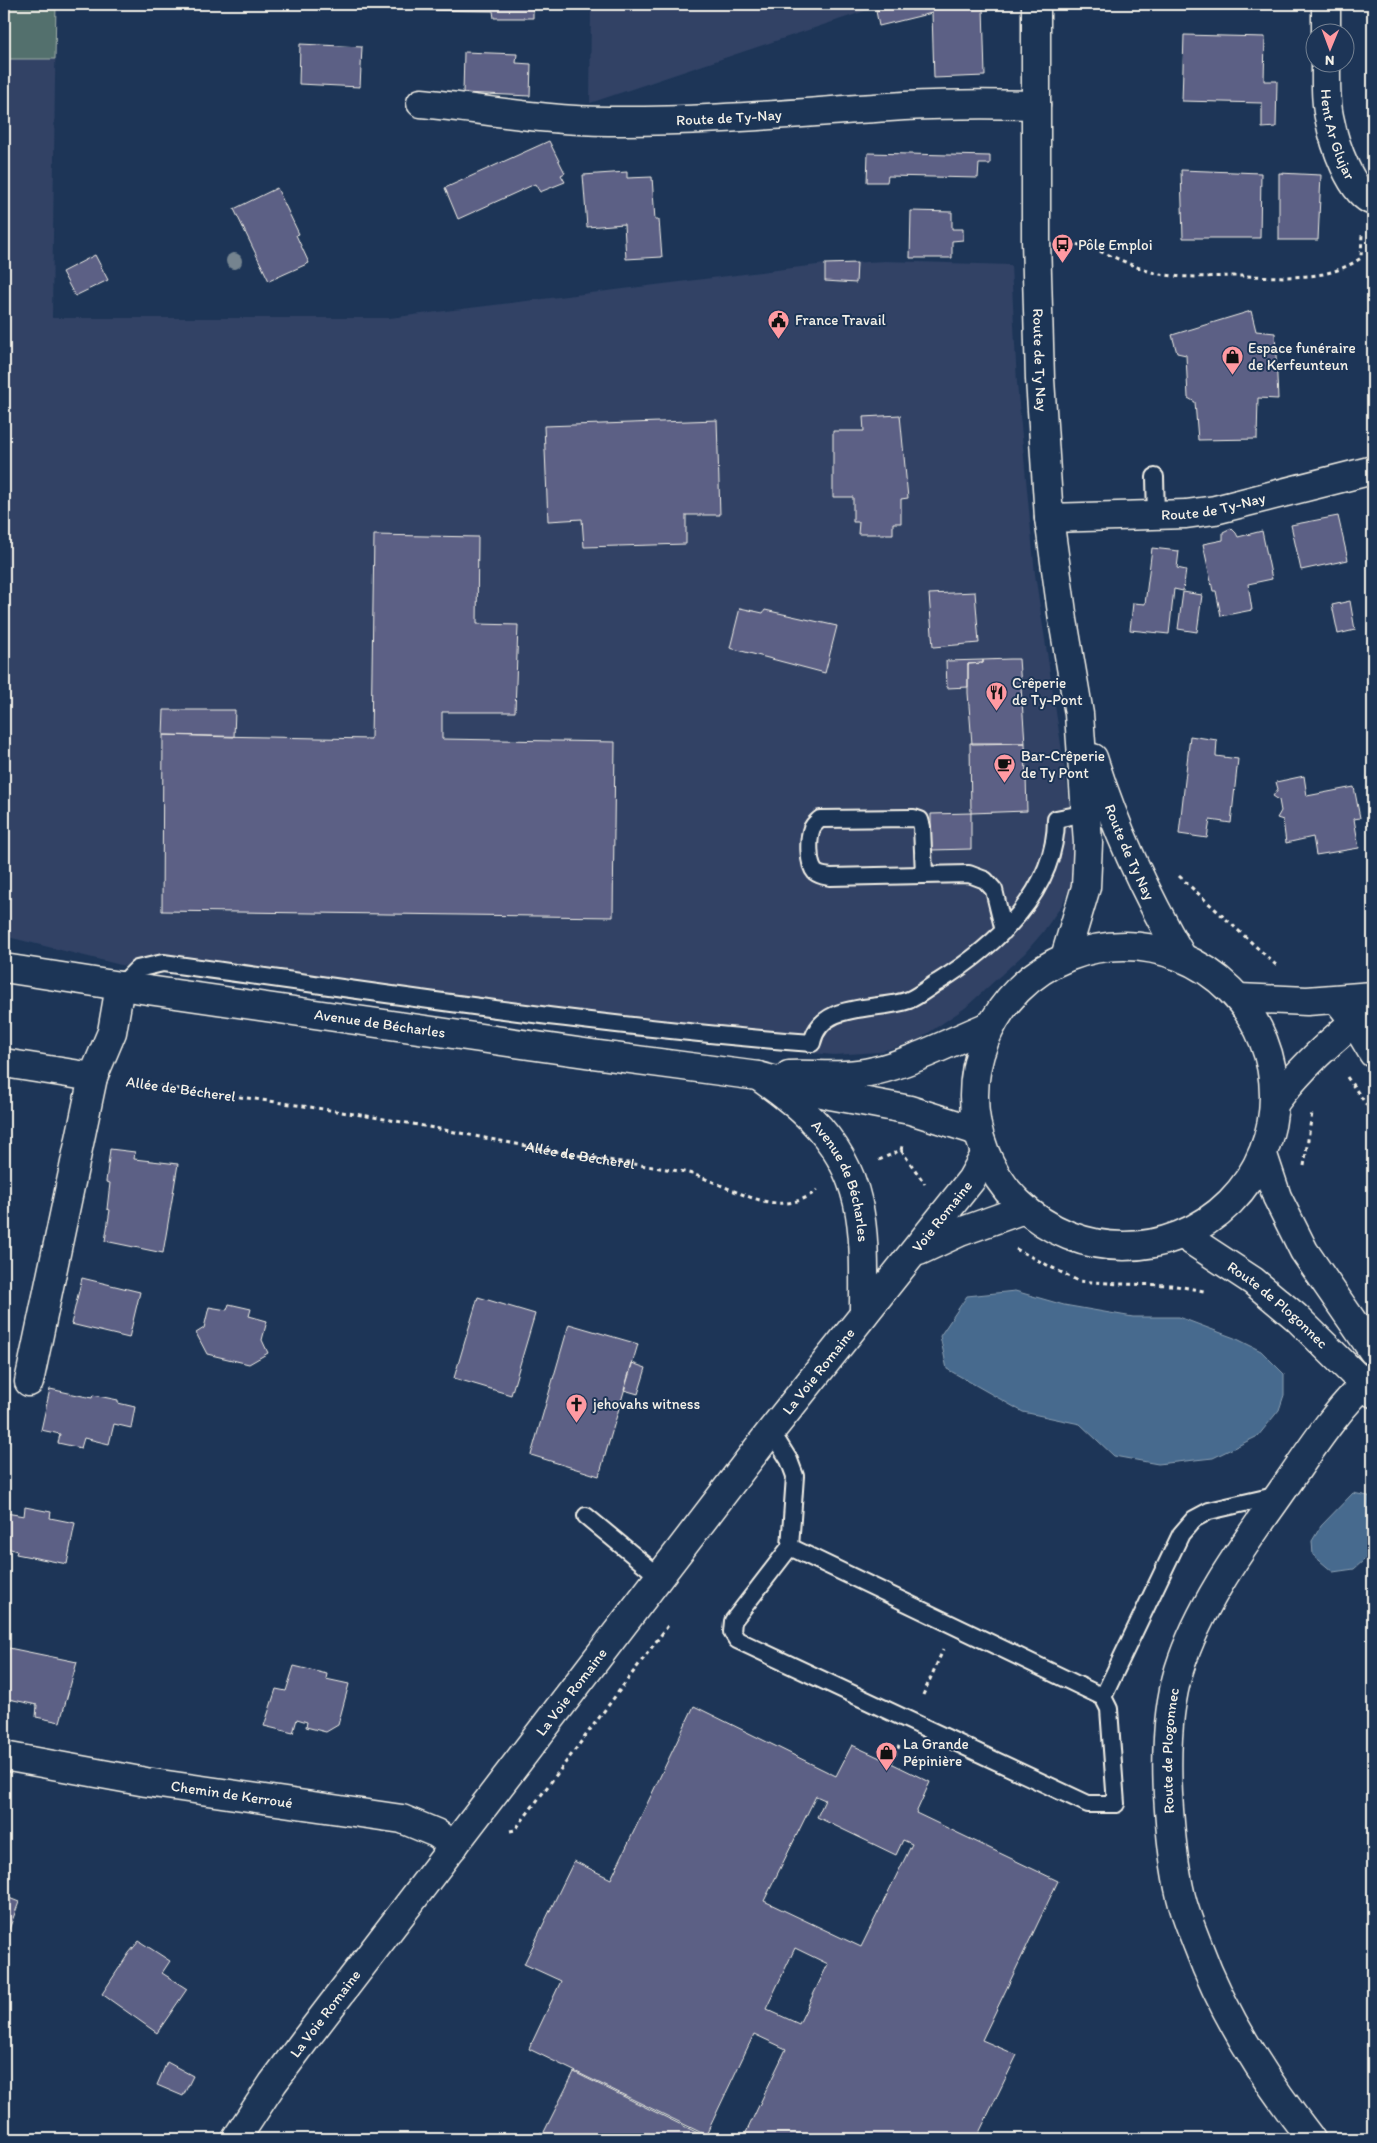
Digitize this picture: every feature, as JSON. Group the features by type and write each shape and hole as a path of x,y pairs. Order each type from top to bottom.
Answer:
{"street":[{"name":"Route de Ty Nay","path":"1036,4 1036,240 1040,379 1049,518 1063,620 1079,714 1088,843 1086,887 1065,957"},
{"path":"1326,4 1326,22"},
{"name":"Hent Ar Glujar","path":"1326,72 1327,103 1335,140 1350,178 1371,200"},
{"name":"Route de Ty-Nay","path":"421,103 556,119 609,121 708,119 907,106 1036,104"},
{"name":"Route de Ty-Nay","path":"1049,518 1156,516 1215,510 1373,470"},
{"name":"Route de Ty Nay","path":"1079,714 1120,835 1156,912 1182,957"},
{"path":"1104,946 1144,947 1182,957 1210,972 1239,998 1255,1020 1267,1045 1276,1101 1270,1137 1263,1155 1244,1188 1217,1215 1183,1235 1142,1246 1100,1245 1060,1232 1024,1209 1002,1184 981,1143 973,1095 978,1058 991,1025 1018,989 1041,970 1065,957 1104,946"},
{"name":"Avenue de Bécharles","path":"4,968 592,1054 758,1076 830,1095 910,1110 981,1143"},
{"path":"29,1382 93,1077 112,1032 120,986"},
{"path":"1239,998 1289,1000 1373,996"},
{"path":"1337,999 1364,1014 1373,1053"},
{"path":"1276,1101 1296,1076 1364,1014"},
{"name":"Avenue de Bécharles","path":"758,1076 872,1072 991,1025"},
{"path":"4,1063 93,1077"},
{"name":"Avenue de Bécharles","path":"758,1076 811,1119 836,1151 849,1174 857,1195 864,1235 864,1314"},
{"name":"Voie Romaine","path":"915,1252 971,1180 981,1143"},
{"path":"1263,1155 1277,1197 1304,1251 1373,1351"},
{"name":"Voie Romaine","path":"915,1252 960,1232 1024,1209"},
{"name":"Route de Plogonnec","path":"1183,1235 1254,1281 1370,1384 1303,1460 1207,1607 1190,1642 1174,1689 1166,1767 1169,1820 1181,1899 1206,1968 1221,2001 1273,2090 1311,2139"},
{"name":"La Voie Romaine","path":"236,2139 284,2068 771,1431 915,1252"},
{"name":"Chemin de Kerroué","path":"4,1756 146,1782 402,1819 436,1833 454,1846"}],"lane":[{"path":"1155,477 1156,516"},
{"path":"120,986 137,969 163,963 603,1023 740,1038 812,1043 814,1032 827,1017 839,1012 910,1000 958,970 1004,931 1029,901 1047,870 1056,838 1056,819 1087,813"},
{"path":"924,874 920,820 914,818 820,819 812,829 810,836 811,864 814,870 822,876 969,874 986,880 994,890 1004,931"},
{"path":"771,1431 789,1460 795,1476 790,1547 733,1621 732,1632 737,1640 1088,1804 1116,1804 1108,1709 1103,1697 790,1547"},
{"path":"1103,1697 1181,1534 1194,1519 1209,1511 1279,1495"},
{"path":"586,1516 660,1578"}],"path":[{"path":"1036,240 1083,245 1149,271 1178,276 1296,276 1321,274 1351,265 1361,258 1362,225 1371,200"},
{"path":"1176,873 1271,962 1278,965"},
{"path":"1346,1076 1373,1114"},
{"name":"Allée de Bécherel","path":"93,1077 348,1113 581,1156 687,1172 720,1184 757,1201 787,1203 802,1200 823,1186 901,1150 907,1131 910,1110"}],"shaded area":[{"path":"4,4 56,4 52,318 389,318 825,264 886,261 1011,265 1017,383 1035,574 1074,830 1070,888 1062,905 1025,953 965,1008 915,1042 879,1052 834,1055 638,1037 137,969 4,936"},
{"path":"591,4 886,4 590,103"},
{"path":"1015,1291 1064,1305 1133,1317 1179,1317 1237,1339 1261,1351 1284,1374 1284,1395 1279,1410 1258,1436 1213,1458 1158,1464 1114,1456 1080,1424 1023,1412 947,1369 940,1336 967,1296"},
{"path":"1353,1493 1373,1497 1373,1552 1354,1569 1333,1572 1313,1555 1312,1541 1321,1526"}],"green space":[{"path":"4,4 56,4 55,59 4,59"}],"building":[{"path":"416,4 533,4 533,18 494,18 493,11 416,10"},
{"path":"913,4 931,4 932,9 983,7 985,76 934,78 932,13 879,26 876,11"},
{"path":"1184,35 1265,37 1264,81 1277,81 1276,127 1262,128 1262,103 1182,101"},
{"path":"300,44 362,47 360,87 299,84"},
{"path":"464,52 517,54 516,63 531,64 530,96 463,93"},
{"path":"549,141 565,173 561,175 565,182 540,192 535,184 458,219 445,188"},
{"path":"868,153 990,156 990,164 979,164 978,178 888,176 887,182 867,182"},
{"path":"1181,170 1261,173 1260,238 1183,238"},
{"path":"627,172 627,178 652,177 655,220 659,220 662,257 626,259 624,224 587,227 583,175"},
{"path":"1279,173 1321,175 1318,240 1279,240"},
{"path":"277,188 299,234 296,235 309,263 269,281 234,209"},
{"path":"911,211 952,212 952,229 963,229 963,240 952,241 952,258 910,258"},
{"path":"95,255 108,280 75,296 62,272"},
{"path":"857,263 856,283 825,281 825,264"},
{"name":"Espace funéraire de Kerfeunteun","path":"1251,311 1256,331 1275,333 1278,399 1258,398 1257,439 1198,440 1195,402 1188,398 1186,355 1177,353 1172,335"},
{"path":"900,415 908,498 901,499 901,523 893,523 893,534 858,534 859,522 853,522 853,497 833,497 833,431 864,431 863,417"},
{"path":"717,420 720,515 686,515 686,544 584,547 582,519 548,521 544,426"},
{"path":"1338,516 1348,560 1301,570 1291,525"},
{"path":"1231,528 1238,537 1262,531 1272,579 1248,584 1252,610 1221,616 1216,591 1213,591 1203,544 1223,540 1223,532"},
{"path":"374,535 478,537 477,624 518,625 515,712 442,712 442,739 615,742 613,917 162,911 163,735 371,739"},
{"path":"1152,548 1179,551 1177,568 1186,570 1183,591 1174,589 1169,634 1130,630 1133,603 1145,604"},
{"path":"975,592 979,643 933,647 929,594"},
{"path":"1183,592 1202,595 1197,632 1178,629"},
{"path":"1350,601 1355,630 1338,634 1332,605"},
{"path":"740,608 763,613 765,610 837,626 825,673 730,648"},
{"path":"1019,659 1025,743 972,744 968,664 983,663 983,660"},
{"path":"983,660 983,663 968,664 968,687 947,688 946,661"},
{"path":"164,710 235,710 234,737 163,735"},
{"path":"1190,736 1217,740 1216,756 1238,759 1231,823 1210,820 1207,838 1179,834"},
{"path":"970,743 1025,743 1027,811 971,813"},
{"path":"1304,776 1307,796 1354,787 1360,818 1354,819 1359,848 1316,855 1313,837 1286,843 1283,820 1277,818 1281,811 1279,800 1273,796 1278,789 1276,782"},
{"path":"971,813 971,849 931,850 931,814"},
{"path":"110,1149 135,1152 134,1159 178,1164 163,1253 105,1241 110,1210 107,1209 110,1183 106,1182"},
{"path":"82,1278 140,1292 129,1338 71,1324"},
{"path":"478,1297 535,1314 511,1395 454,1378"},
{"path":"229,1304 251,1309 249,1316 267,1321 262,1340 268,1353 249,1364 207,1354 196,1333 204,1328 209,1307 227,1310"},
{"name":"jehovahs witness","path":"569,1324 638,1344 599,1476 531,1455"},
{"path":"632,1363 646,1368 638,1394 624,1390"},
{"path":"50,1389 92,1398 93,1395 118,1400 118,1403 135,1407 131,1428 114,1424 109,1444 84,1438 81,1448 58,1443 60,1434 41,1430"},
{"path":"25,1507 51,1512 50,1518 75,1523 67,1564 16,1554 17,1551 4,1547 6,1513 24,1516"},
{"path":"9,1648 77,1662 60,1722 36,1717 37,1705 4,1698 4,1670"},
{"path":"294,1666 327,1674 326,1679 349,1684 338,1725 326,1732 306,1727 307,1722 297,1719 293,1733 264,1726 276,1689 286,1691"},
{"path":"694,1706 836,1776 852,1745 930,1782 916,1813 1058,1881 982,2040 1017,2055 976,2139 743,2139 786,2049 754,2034 706,2135 529,2049 561,1981 524,1964 574,1861 611,1879","holes":["816,1796 825,1800 817,1817 896,1855 903,1840 912,1844 861,1947 764,1901","795,1948 828,1964 799,2024 766,2009"]},
{"path":"4,1896 19,1902 4,1943"},
{"path":"139,1941 170,1961 162,1973 187,1989 157,2033 102,1994"},
{"path":"167,2062 193,2076 183,2096 157,2085"},
{"path":"574,2072 706,2137 705,2139 537,2139 541,2132 543,2134"}],"place":[{"name":"Pôle Emploi","path":"1062,264"},
{"name":"France Travail","path":"779,339"},
{"name":"Espace funéraire de Kerfeunteun","path":"1232,376"},
{"name":"Crêperie de Ty-Pont","path":"996,711"},
{"name":"Bar-Crêperie de Ty Pont","path":"1005,784"},
{"name":"jehovahs witness","path":"577,1423"},
{"name":"La Grande Pépinière","path":"887,1772"}]}
